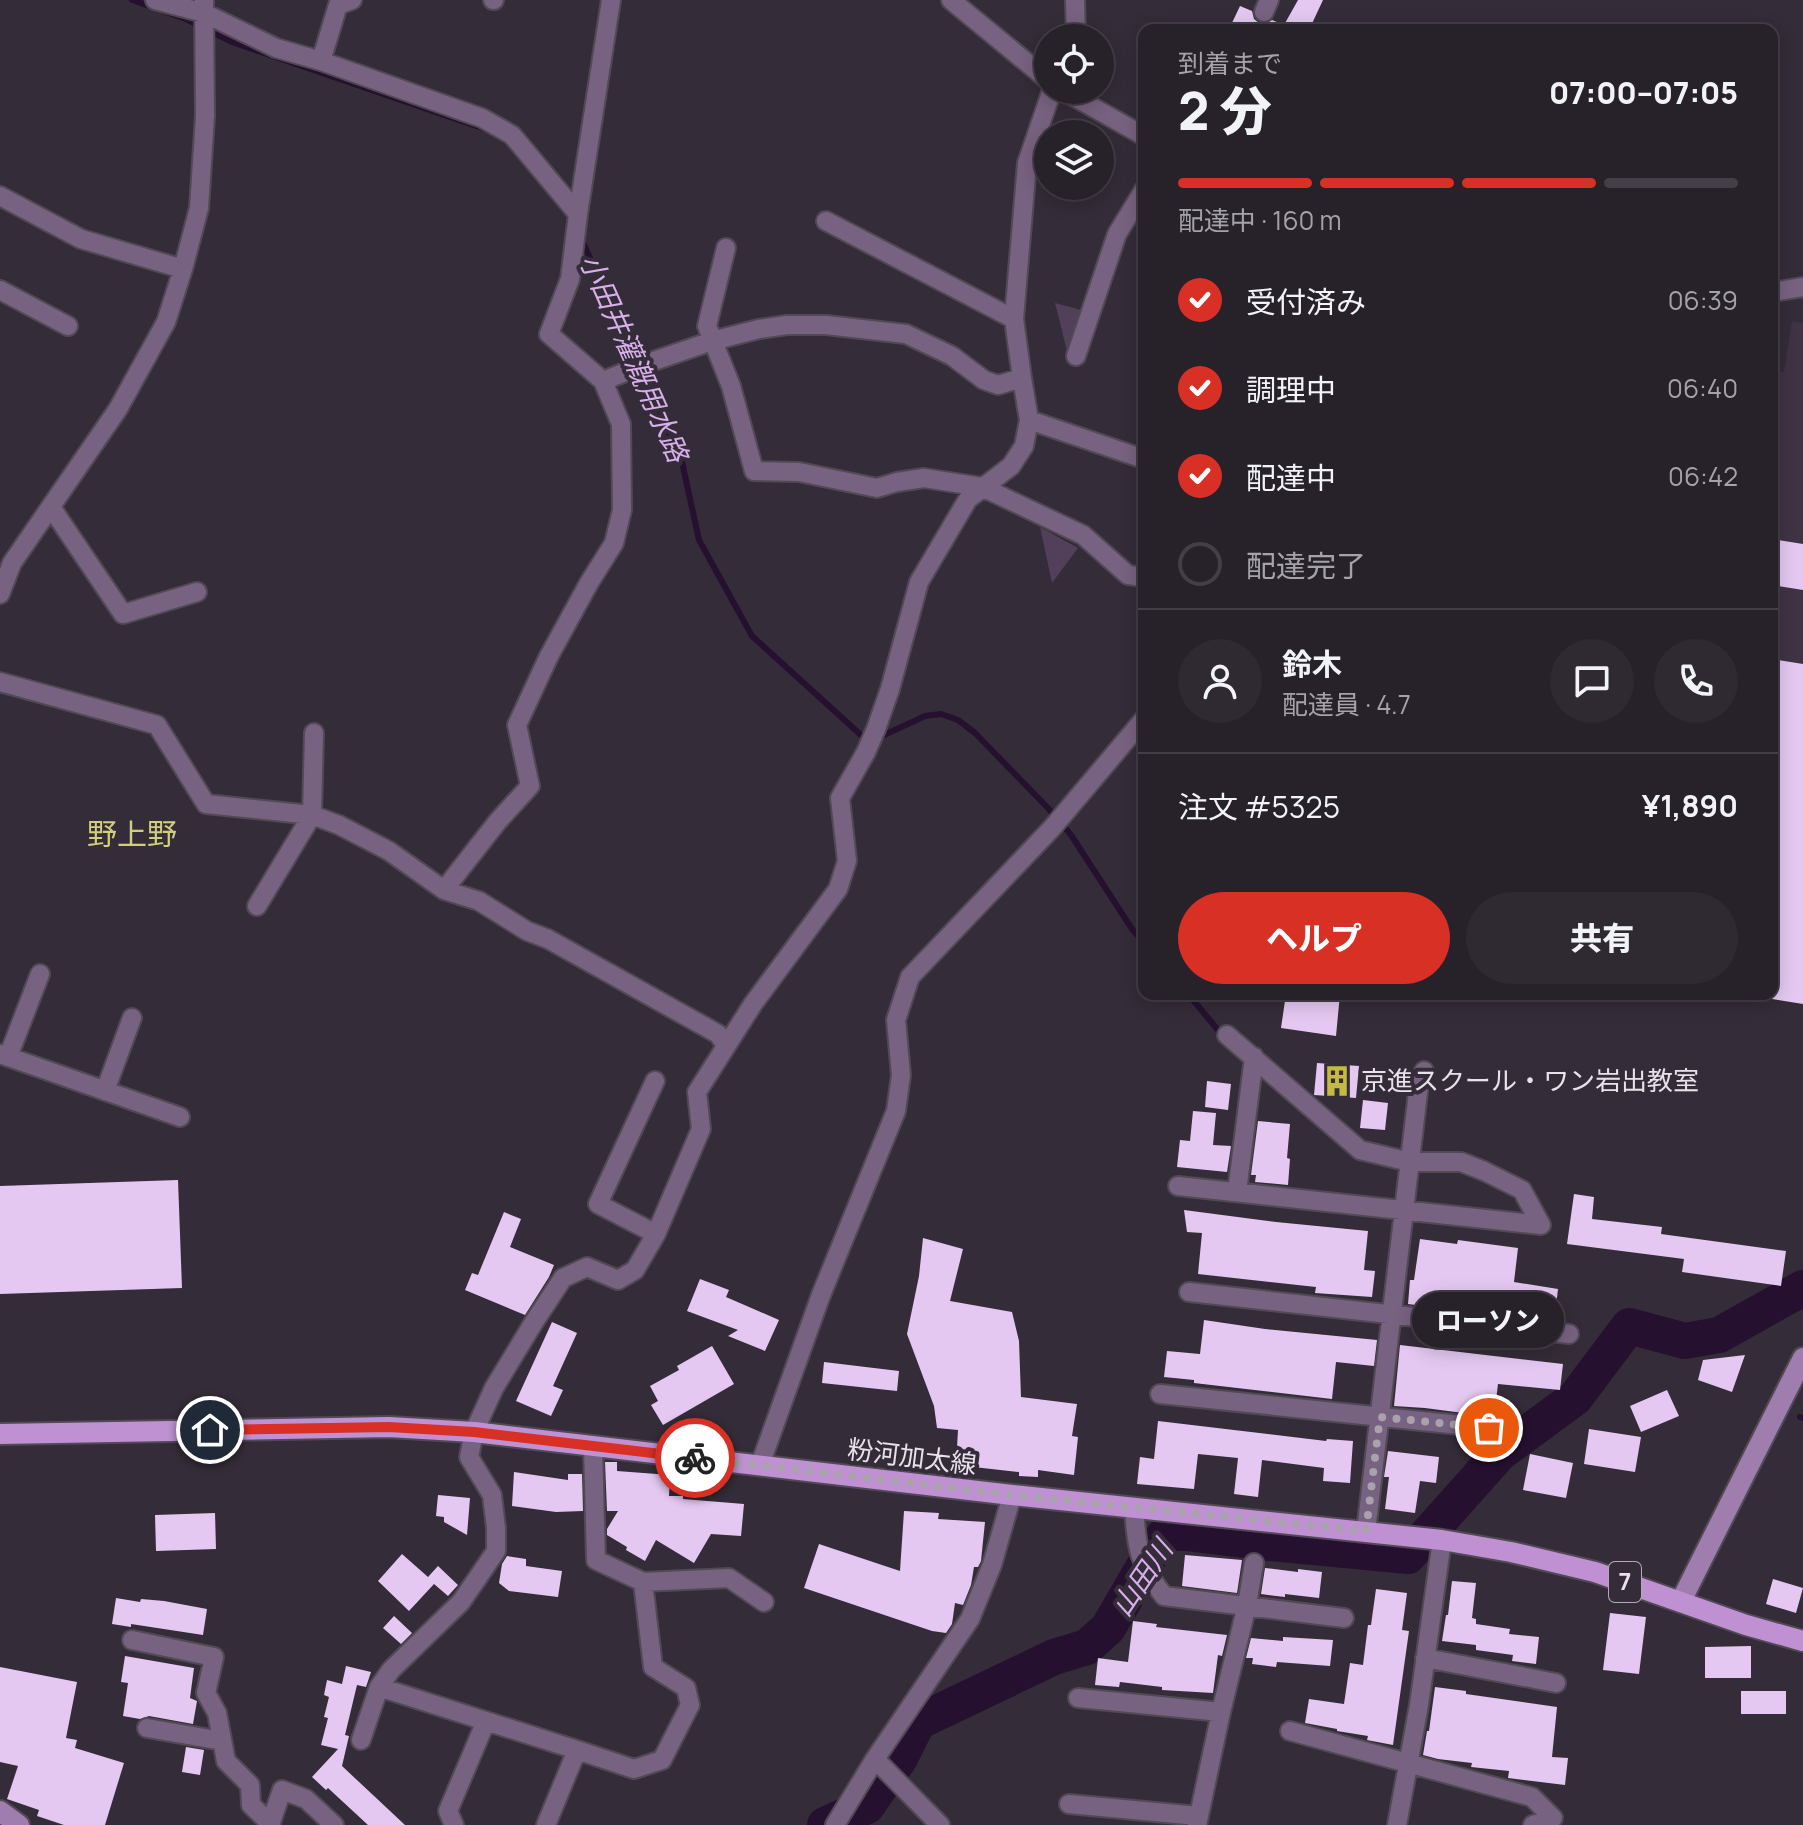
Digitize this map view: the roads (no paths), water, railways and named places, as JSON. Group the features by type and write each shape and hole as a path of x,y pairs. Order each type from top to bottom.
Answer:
{"main road":[{"name":"粉河加太線","path":"0,1434 389,1427 474,1432 1012,1495 1366,1531 1511,1552 1595,1572 1746,1625 1803,1641"}],"street":[{"path":"155,0 204,6 276,48 482,118 512,135 578,214"},
{"path":"321,61 338,5 352,0"},
{"path":"444,890 530,786 517,725 549,656 614,543 622,510 621,424 603,381 549,334 570,279 611,0"},
{"path":"951,0 1034,68"},
{"path":"1075,0 1076,24"},
{"path":"0,594 12,563 125,396 166,322 199,208 205,116 204,6"},
{"path":"361,1740 379,1687 391,1670 461,1602 496,1551 492,1495 469,1457 474,1432 494,1388 563,1278 587,1267 618,1280 635,1270 656,1234 701,1129 697,1092 753,1004 838,889 847,861 840,798 876,729 919,582 968,499 1011,466 1024,446 1029,420 1014,319 1027,163 1047,104"},
{"path":"1090,104 1138,132"},
{"path":"0,196 81,239 183,269"},
{"path":"1076,356 1117,234 1138,200"},
{"path":"826,221 1014,319"},
{"path":"726,248 707,326 731,386 754,471 822,475 877,488 924,478 982,487 1083,535 1128,575 1138,576"},
{"path":"1778,291 1803,287"},
{"path":"0,290 68,326"},
{"path":"603,381 712,341 773,327 826,325 906,334 952,356 984,380 998,385 1022,378"},
{"path":"1029,420 1138,457"},
{"path":"51,507 123,614 197,592"},
{"path":"0,682 157,725 206,804 312,815 339,825 389,851 444,890 479,901 527,931 548,939 718,1034 726,1045"},
{"path":"760,1465 821,1295 896,1111 901,1075 896,1020 910,977 1052,828 1138,726"},
{"path":"257,906 312,815 314,733"},
{"path":"40,974 4,1055 180,1117"},
{"path":"105,1091 132,1018"},
{"path":"1178,1186 1541,1225 1522,1190 1484,1171 1461,1162 1410,1162 1360,1150 1227,1035"},
{"path":"1237,1192 1254,1057"},
{"path":"1366,1531 1419,1084 1424,1071"},
{"path":"655,1081 598,1204 656,1234"},
{"path":"1189,1292 1569,1334"},
{"path":"1681,1601 1803,1358"},
{"path":"1160,1394 1489,1428"},
{"path":"593,1447 596,1560 643,1582 729,1578 764,1602"},
{"path":"835,1825 875,1759 970,1619 992,1565 1012,1495"},
{"path":"1134,1507 1135,1539 1140,1555 1153,1583 1164,1596 1344,1618"},
{"path":"1397,1825 1442,1540"},
{"path":"1069,1804 1198,1821 1254,1563"},
{"path":"379,1687 634,1769 662,1760 690,1705 686,1688 653,1667 643,1582"},
{"path":"132,1640 214,1657 206,1693 217,1713 226,1761 250,1785 251,1805 270,1824 282,1790 306,1799 334,1825"},
{"path":"1425,1658 1556,1683"},
{"path":"1078,1698 1221,1712"},
{"path":"454,1825 448,1811 486,1721"},
{"path":"147,1728 222,1741"},
{"path":"1290,1731 1532,1797 1553,1818 1533,1825"},
{"path":"546,1825 577,1750"},
{"path":"875,1759 940,1825"},
{"path":"0,1811 19,1825"}],"waterway":[{"name":"小田井灌漑用水路","path":"132,0 186,19 232,42 485,129"},
{"name":"小田井灌漑用水路","path":"581,238 682,462 699,540 752,636 861,735 882,736 925,716 941,714 958,720 975,733 1071,835 1138,936"},
{"name":"小田井灌漑用水路","path":"1193,1000 1223,1036"},
{"name":"山田川","path":"825,1825 867,1806 900,1758 918,1722 1054,1657 1087,1647 1108,1628 1166,1533 1408,1556 1500,1453 1575,1398 1629,1326 1685,1341 1719,1335 1803,1288"}],"place":[{"name":"京進スクール・ワン岩出教室","path":"1337,1081"},
{"name":"ローソン","path":"1489,1428"}],"district":[{"name":"野上野","path":"132,835"}]}
